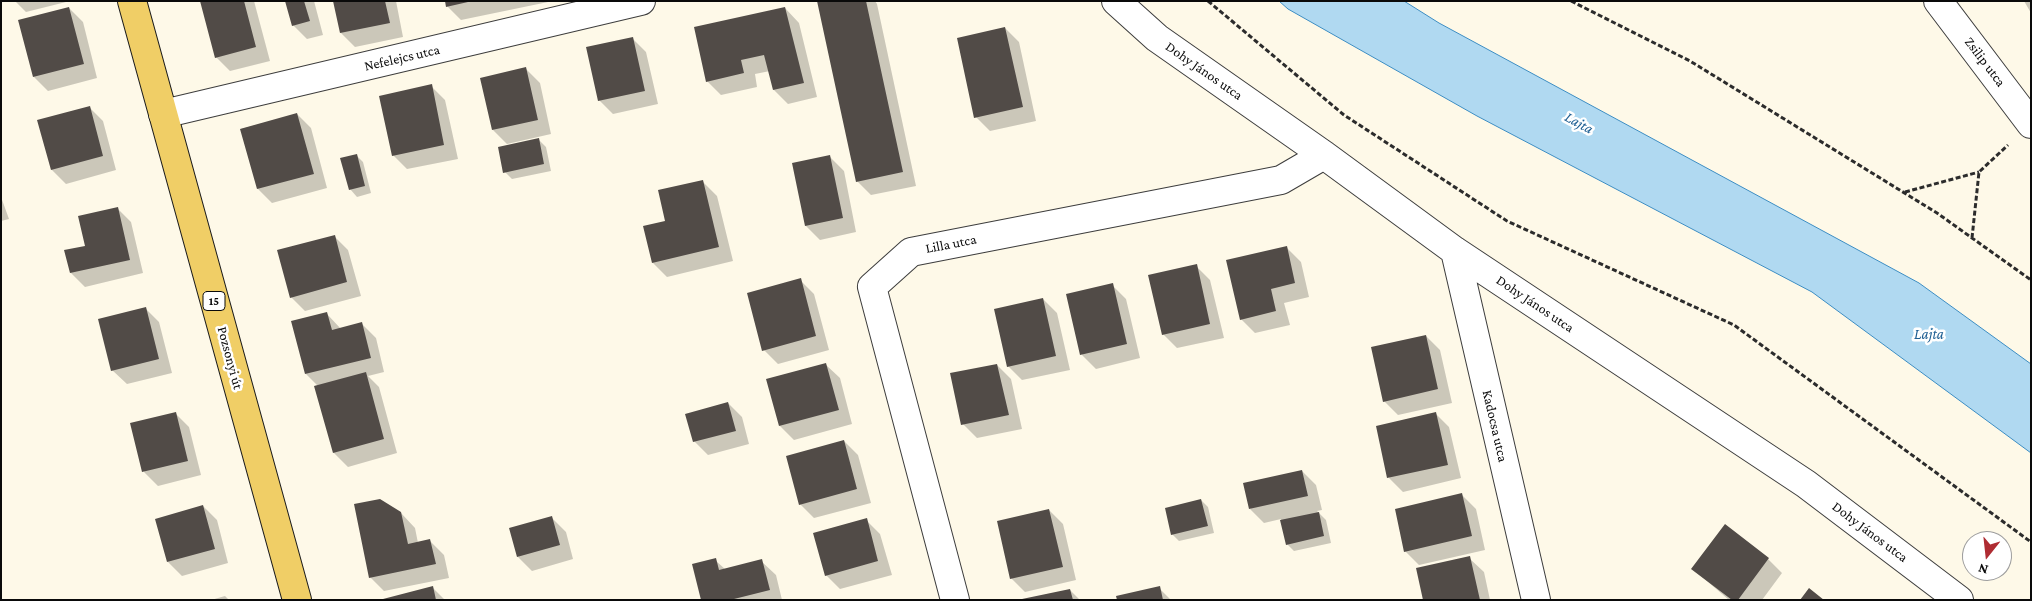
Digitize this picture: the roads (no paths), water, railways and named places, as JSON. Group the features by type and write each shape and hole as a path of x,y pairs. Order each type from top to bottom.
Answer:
{"main road":[{"name":"Pozsonyi út","path":"132,1 297,600"}],"street":[{"name":"Nefelejcs utca","path":"163,114 641,1"},
{"name":"Dohy János utca","path":"1116,1 1157,38 1324,155 1455,251 1806,484 1959,600"},
{"name":"Zsilip utca","path":"1938,1 2031,124"},
{"name":"Lilla utca","path":"955,600 872,288 911,252 1282,180 1324,155"},
{"name":"Kadocsa utca","path":"1455,251 1536,600"}],"water":[{"name":"Lajta","path":"1279,1 1404,1 1439,23 1919,283 2031,364 2031,453 1812,292 1477,116 1288,9"}]}
